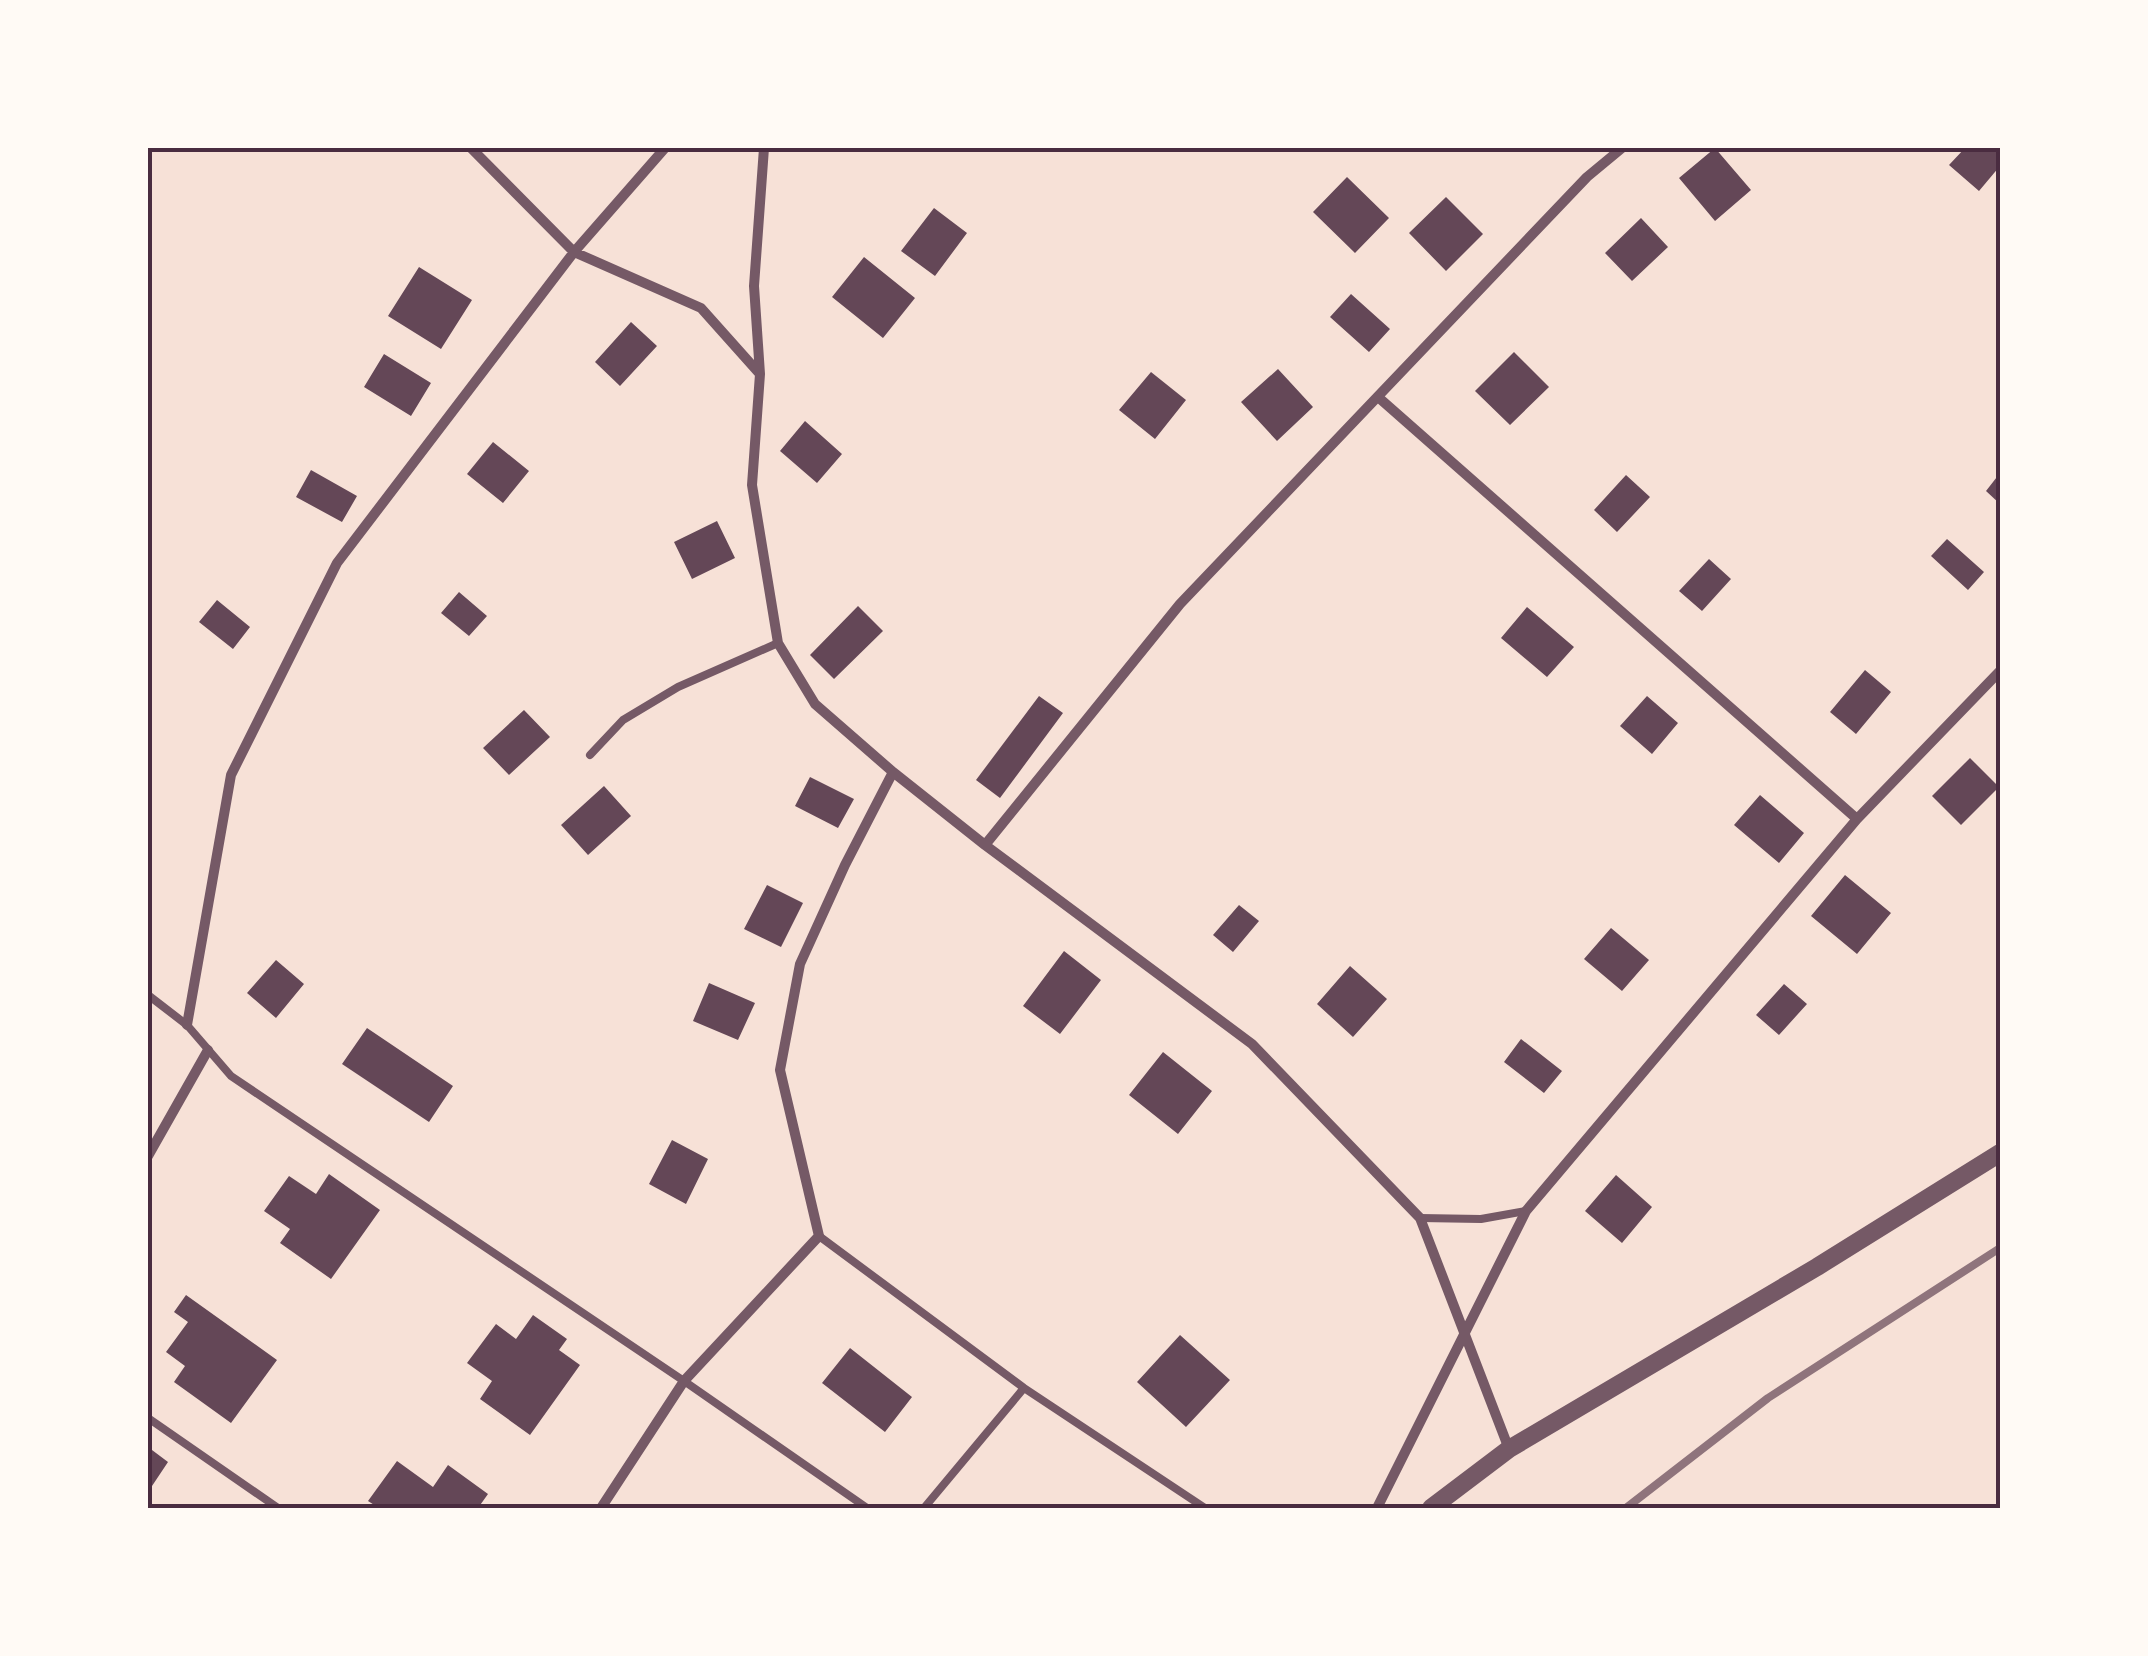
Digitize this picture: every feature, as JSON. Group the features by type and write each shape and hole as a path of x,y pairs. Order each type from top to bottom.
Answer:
{"street":[{"path":"471,148 574,252 701,308 760,374"},
{"path":"187,1025 231,775 336,562 574,252 665,148"},
{"path":"764,148 754,286 760,374 752,485 778,643 815,704 985,845 1252,1044 1420,1218 1509,1449"},
{"path":"985,845 1180,604 1587,178 1622,148"},
{"path":"1378,398 1856,819"},
{"path":"1377,1508 1526,1211 1856,819 2000,670"},
{"path":"600,1508 684,1382 819,1236 780,1070 800,964 893,772"},
{"path":"148,1156 208,1050"},
{"path":"1430,1508 1509,1449 2000,1153"}],"lane":[{"path":"590,754 623,720 678,687 778,643"},
{"path":"148,995 187,1025 231,1076 867,1508"},
{"path":"1420,1218 1480,1220 1526,1211"},
{"path":"819,1236 1024,1388 1206,1508"},
{"path":"924,1508 1024,1388"},
{"path":"148,1418 278,1508"}],"building":[{"path":"1715,148 1751,190 1715,221 1679,178"},
{"path":"1965,148 2000,148 2000,166 1979,191 1949,165"},
{"path":"1347,177 1389,218 1355,253 1313,212"},
{"path":"1446,197 1483,234 1446,271 1409,233"},
{"path":"934,208 967,233 935,276 901,251"},
{"path":"1641,218 1668,247 1632,281 1605,253"},
{"path":"864,257 915,298 883,338 832,297"},
{"path":"419,267 472,300 441,349 388,316"},
{"path":"1351,294 1390,329 1369,352 1330,317"},
{"path":"631,322 657,346 620,386 595,362"},
{"path":"1514,352 1549,387 1510,425 1475,391"},
{"path":"384,354 431,383 411,416 364,387"},
{"path":"1278,369 1313,407 1277,441 1241,402"},
{"path":"1151,372 1186,400 1155,439 1119,410"},
{"path":"805,421 842,454 817,483 780,451"},
{"path":"493,442 529,471 503,503 467,474"},
{"path":"311,470 357,496 342,522 296,497"},
{"path":"2000,473 2000,504 1986,491"},
{"path":"1626,475 1650,497 1617,532 1594,510"},
{"path":"717,521 735,558 692,579 674,542"},
{"path":"1947,539 1984,572 1968,590 1931,556"},
{"path":"1709,559 1731,579 1702,611 1679,591"},
{"path":"459,592 487,616 469,636 441,613"},
{"path":"217,600 250,627 233,649 199,622"},
{"path":"858,606 883,631 834,679 810,655"},
{"path":"1527,607 1574,647 1547,677 1501,638"},
{"path":"1865,670 1891,692 1856,734 1830,712"},
{"path":"1039,696 1063,713 1000,798 976,780"},
{"path":"1647,696 1678,723 1652,754 1620,726"},
{"path":"524,710 550,737 509,775 483,748"},
{"path":"1970,758 1999,787 1961,825 1932,796"},
{"path":"810,777 854,799 838,828 795,806"},
{"path":"604,786 631,816 588,855 561,825"},
{"path":"1760,795 1804,833 1779,863 1734,825"},
{"path":"1845,875 1891,913 1857,954 1811,916"},
{"path":"767,885 803,903 781,947 744,929"},
{"path":"1239,905 1259,921 1233,952 1213,935"},
{"path":"1611,928 1649,960 1622,991 1584,959"},
{"path":"1064,951 1101,980 1060,1034 1023,1006"},
{"path":"276,960 304,984 276,1018 247,993"},
{"path":"1350,966 1387,999 1353,1037 1317,1004"},
{"path":"709,983 755,1003 738,1040 693,1021"},
{"path":"1784,984 1807,1004 1779,1035 1756,1015"},
{"path":"367,1028 453,1086 429,1122 342,1064"},
{"path":"1521,1039 1562,1071 1544,1093 1504,1062"},
{"path":"1163,1052 1212,1091 1178,1134 1129,1095"},
{"path":"672,1140 708,1159 686,1204 649,1184"},
{"path":"329,1174 380,1210 331,1279 280,1243 290,1229 264,1211 289,1176 316,1194"},
{"path":"1616,1175 1652,1207 1622,1243 1585,1211"},
{"path":"186,1295 277,1360 231,1423 174,1382 185,1366 166,1352 188,1322 174,1312"},
{"path":"533,1315 567,1339 559,1350 580,1365 530,1435 480,1399 492,1381 467,1363 496,1324 516,1339"},
{"path":"1180,1335 1230,1380 1186,1427 1137,1382"},
{"path":"850,1348 912,1397 885,1432 822,1383"},
{"path":"148,1447 168,1462 148,1492"},
{"path":"397,1461 433,1487 448,1465 488,1494 478,1508 379,1508 368,1501"}],"railway":[{"path":"1626,1508 1768,1398 2000,1248"}]}
